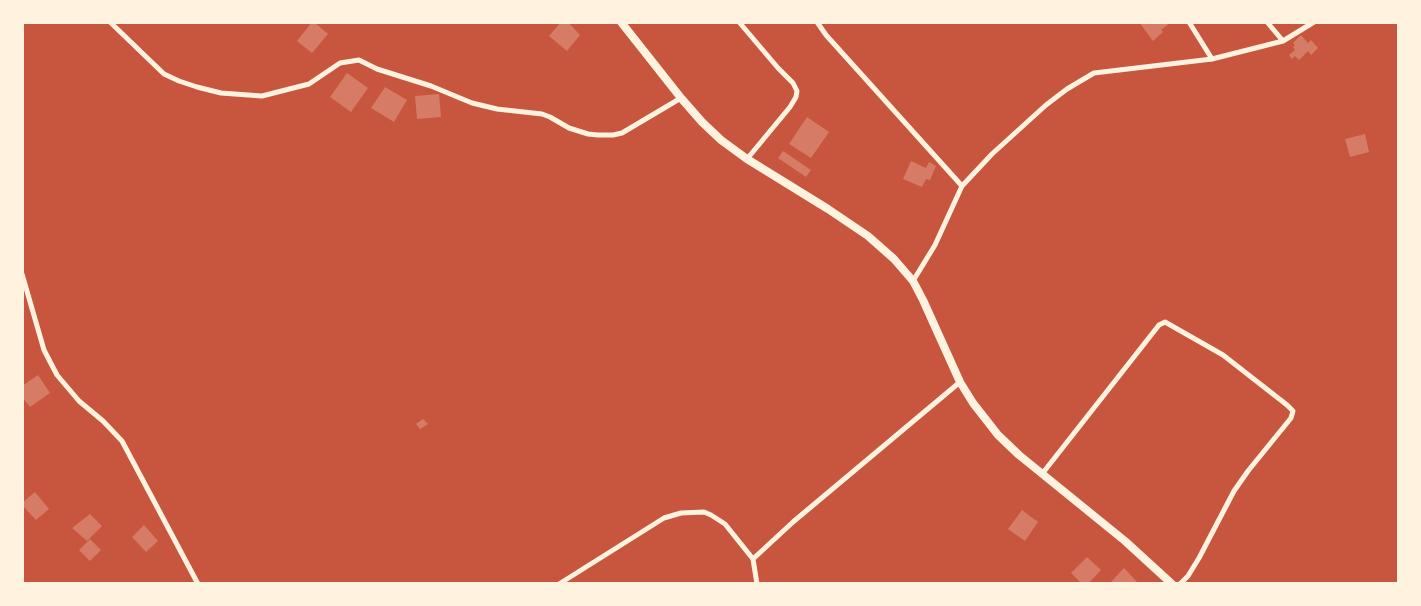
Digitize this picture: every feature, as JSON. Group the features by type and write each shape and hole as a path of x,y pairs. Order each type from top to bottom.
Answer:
{"street":[{"path":"110,22 164,74 179,81 221,93 262,96 309,84 340,63 360,60 472,103 496,109 542,114 569,128 598,135 622,133 681,98"},
{"path":"621,22 681,98 721,140 747,159 828,208 868,236 894,259 912,281 927,309 960,382 972,403 998,435 1042,474 1125,541 1172,584"},
{"path":"739,22 793,83 797,91 790,107 747,159"},
{"path":"817,22 826,35 962,186"},
{"path":"1189,22 1212,59"},
{"path":"1268,22 1283,41"},
{"path":"912,281 935,245 962,186 992,154 1046,105 1067,89 1094,73 1212,59 1283,41 1314,22"},
{"path":"22,274 44,350 57,375 79,401 104,421 122,441 198,584"},
{"path":"1042,474 1159,324 1165,322 1223,355 1287,405 1293,411 1292,418 1239,484 1199,558 1188,576 1180,584"},
{"path":"753,559 800,515 960,382"},
{"path":"559,584 664,518 681,513 704,512 711,514 724,524 753,559 757,584"}],"building":[{"path":"312,22 328,34 312,53 297,41"},
{"path":"561,22 568,22 580,35 567,51 549,36"},
{"path":"1139,22 1171,22 1161,30 1163,32 1153,41"},
{"path":"1301,35 1308,43 1311,40 1318,48 1311,55 1308,51 1299,60 1295,56 1292,59 1289,55 1295,50 1293,43"},
{"path":"347,73 368,88 351,112 330,97"},
{"path":"385,87 407,100 394,122 371,108"},
{"path":"439,94 441,117 417,119 415,96"},
{"path":"807,117 829,132 811,158 789,144"},
{"path":"1365,134 1369,152 1350,157 1345,139"},
{"path":"783,151 811,170 806,177 778,158"},
{"path":"911,161 926,168 929,162 936,166 930,180 926,179 922,187 903,179"},
{"path":"38,375 50,393 30,407 22,397 22,386"},
{"path":"423,419 428,424 420,429 416,424"},
{"path":"35,492 49,509 36,520 22,505"},
{"path":"1022,510 1038,522 1025,541 1008,529"},
{"path":"90,514 102,526 87,541 72,528"},
{"path":"144,525 158,541 146,552 132,537"},
{"path":"90,539 101,550 90,561 79,550"},
{"path":"1087,557 1101,570 1088,584 1082,584 1071,573"},
{"path":"1124,568 1139,584 1109,584"}]}
